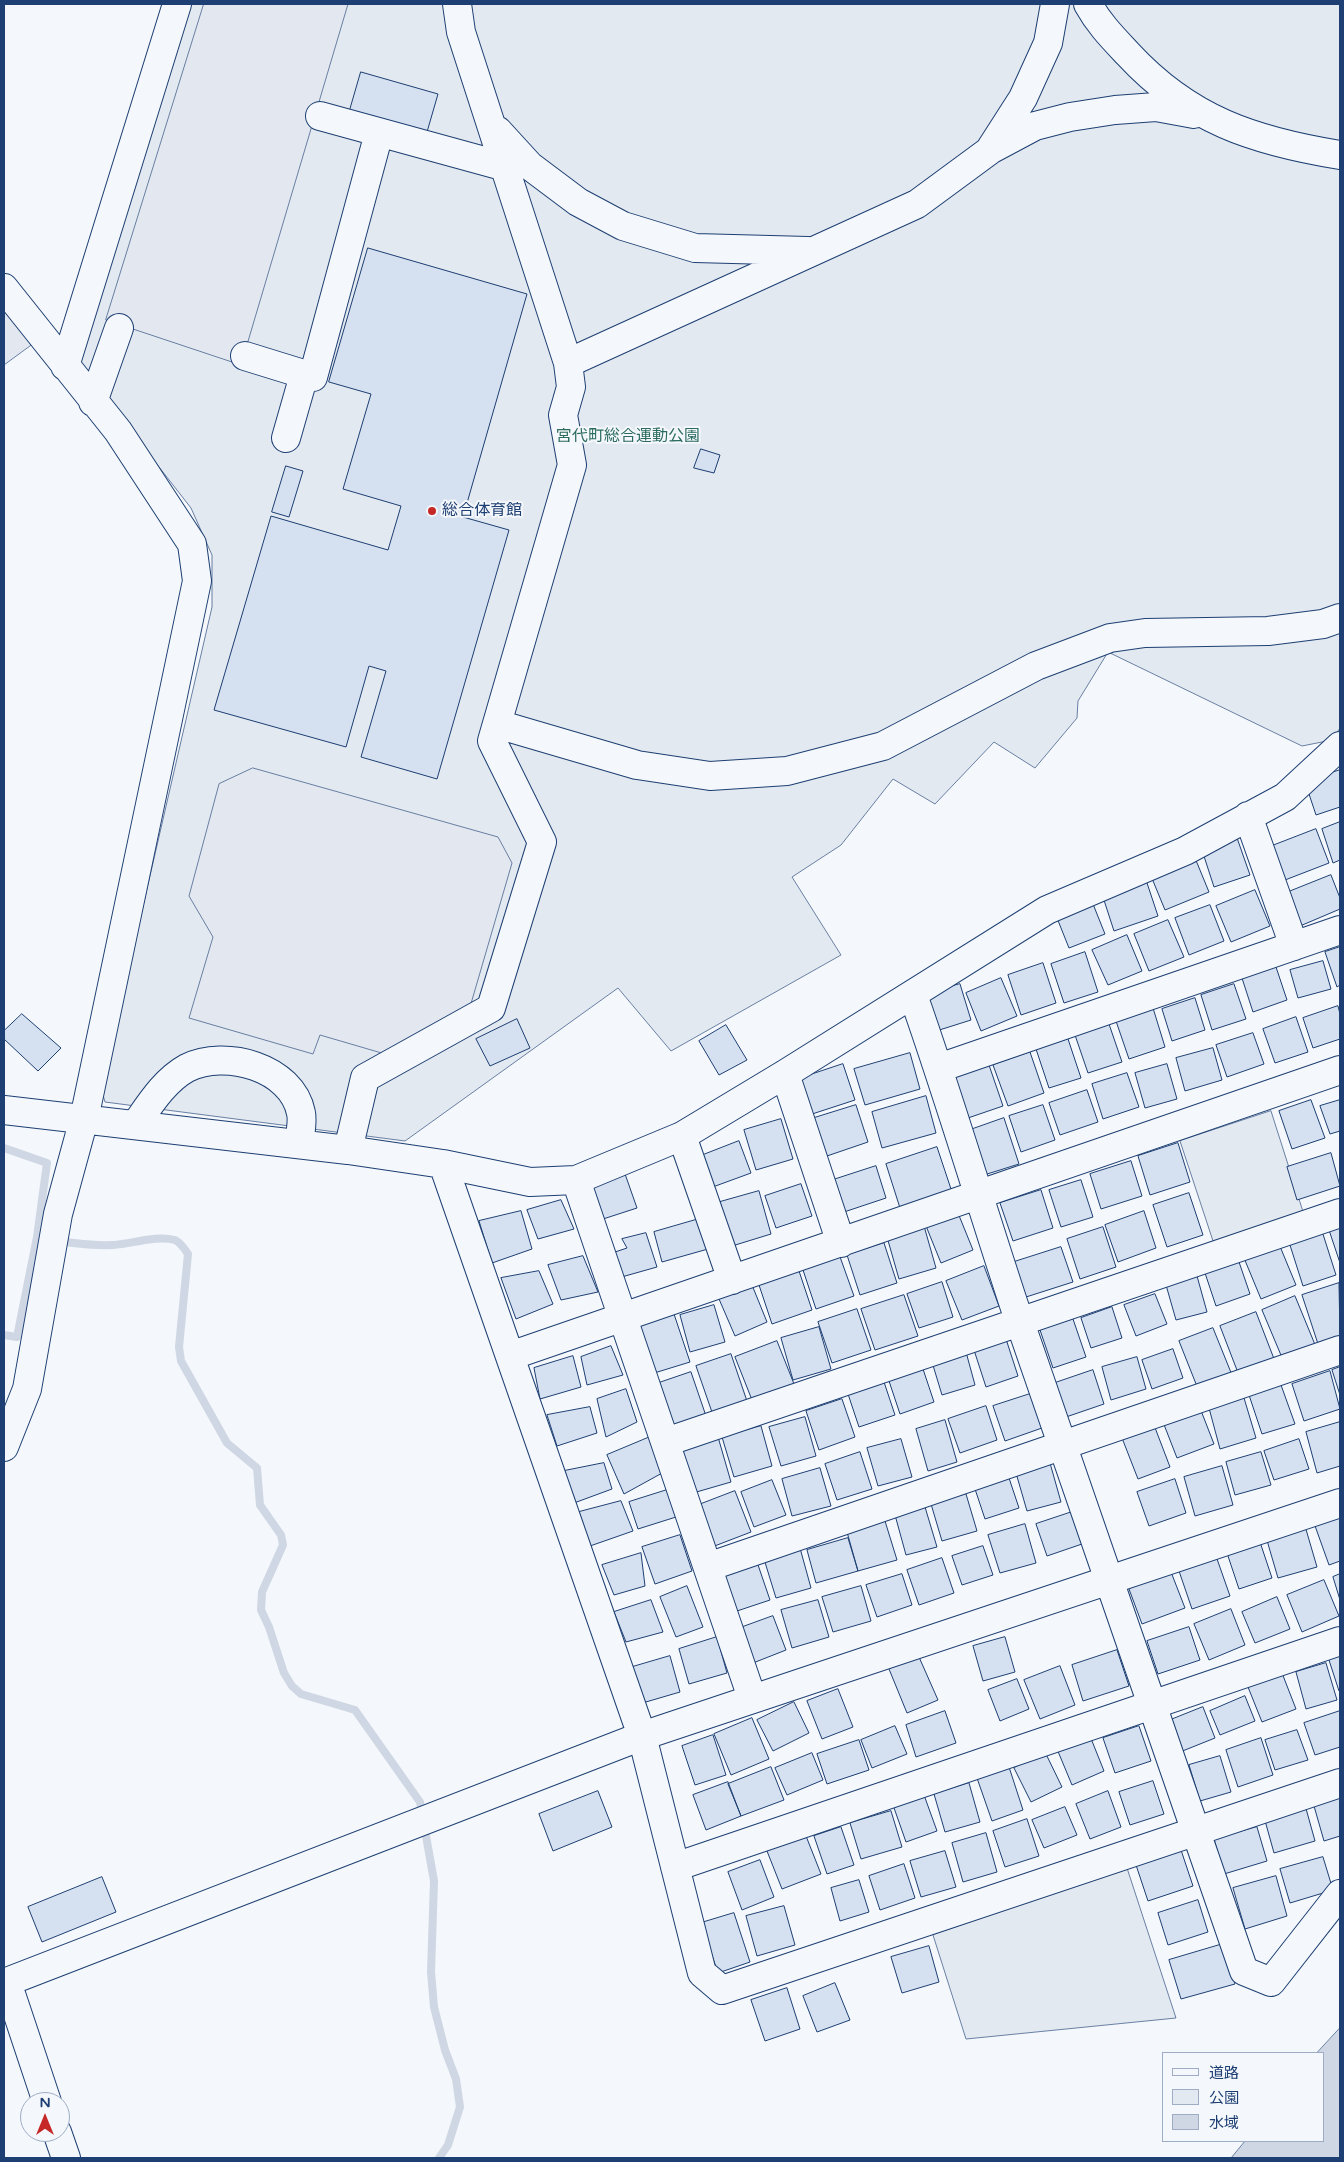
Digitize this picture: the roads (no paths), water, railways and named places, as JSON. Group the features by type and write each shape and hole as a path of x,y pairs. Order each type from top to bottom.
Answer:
{"street":[{"path":"65,366 177,4"},
{"path":"348,1150 365,1078 491,1008 542,842 492,741 572,465 563,415 571,387 568,363 461,32 457,4"},
{"path":"989,150 1023,98 1048,43 1055,4"},
{"path":"1088,4 1098,23 1152,80 1203,115"},
{"path":"568,363 917,204 989,150 1035,126 1070,117 1115,110 1156,107 1203,115 1289,146 1340,154"},
{"path":"320,116 506,167"},
{"path":"490,122 530,166 578,202 622,226 695,248 813,252"},
{"path":"245,356 313,377 378,133"},
{"path":"4,288 93,402 118,430 192,544 197,581 84,1119 58,1214 27,1389 4,1447"},
{"path":"93,402 119,328"},
{"path":"286,438 304,375"},
{"path":"497,724 637,765 710,776 787,771 883,746 1036,666 1110,638 1145,633 1268,631 1324,624 1340,618"},
{"path":"4,1110 348,1150 443,1164 530,1182 576,1180 682,1136 785,1074 1047,910 1185,851 1285,797 1340,746"},
{"path":"1248,816 1294,946"},
{"path":"939,1068 1340,930"},
{"path":"913,994 939,1068 978,1197 1062,1446 1244,1971 1271,1982 1340,1894"},
{"path":"136,1124 158,1092 187,1068 209,1061 235,1060 260,1067 281,1082 295,1096 302,1114 299,1144"},
{"path":"510,1356 978,1197 1340,1070"},
{"path":"785,1074 841,1243"},
{"path":"682,1136 732,1280"},
{"path":"443,1164 642,1736 702,1973 722,1990 1340,1783"},
{"path":"576,1180 752,1698"},
{"path":"666,1442 1340,1213"},
{"path":"708,1568 1340,1350"},
{"path":"44,2092 6,1982 642,1736 1340,1503"},
{"path":"675,1867 1340,1641"},
{"path":"60,2142 66,2158"}],"water":[{"path":"1340,2028 1340,2158 1231,2158 1244,2142 1324,2142 1324,2052 1318,2052"}],"waterway":[{"path":"4,1148 47,1163 37,1237 104,1245 168,1239 175,1240 188,1254 179,1347 181,1361 227,1443 257,1468 260,1505 281,1535 283,1545 262,1592 261,1610 269,1627 284,1673 292,1686 301,1694 355,1710 420,1802 434,1881 431,1972 434,2007 445,2050 456,2079 460,2107 448,2145 439,2158"},
{"path":"4,1335 17,1337 37,1237"}],"place":[{"name":"総合体育館","path":"432,511"}],"park label":[{"name":"宮代町総合運動公園","path":"628,437"}]}
